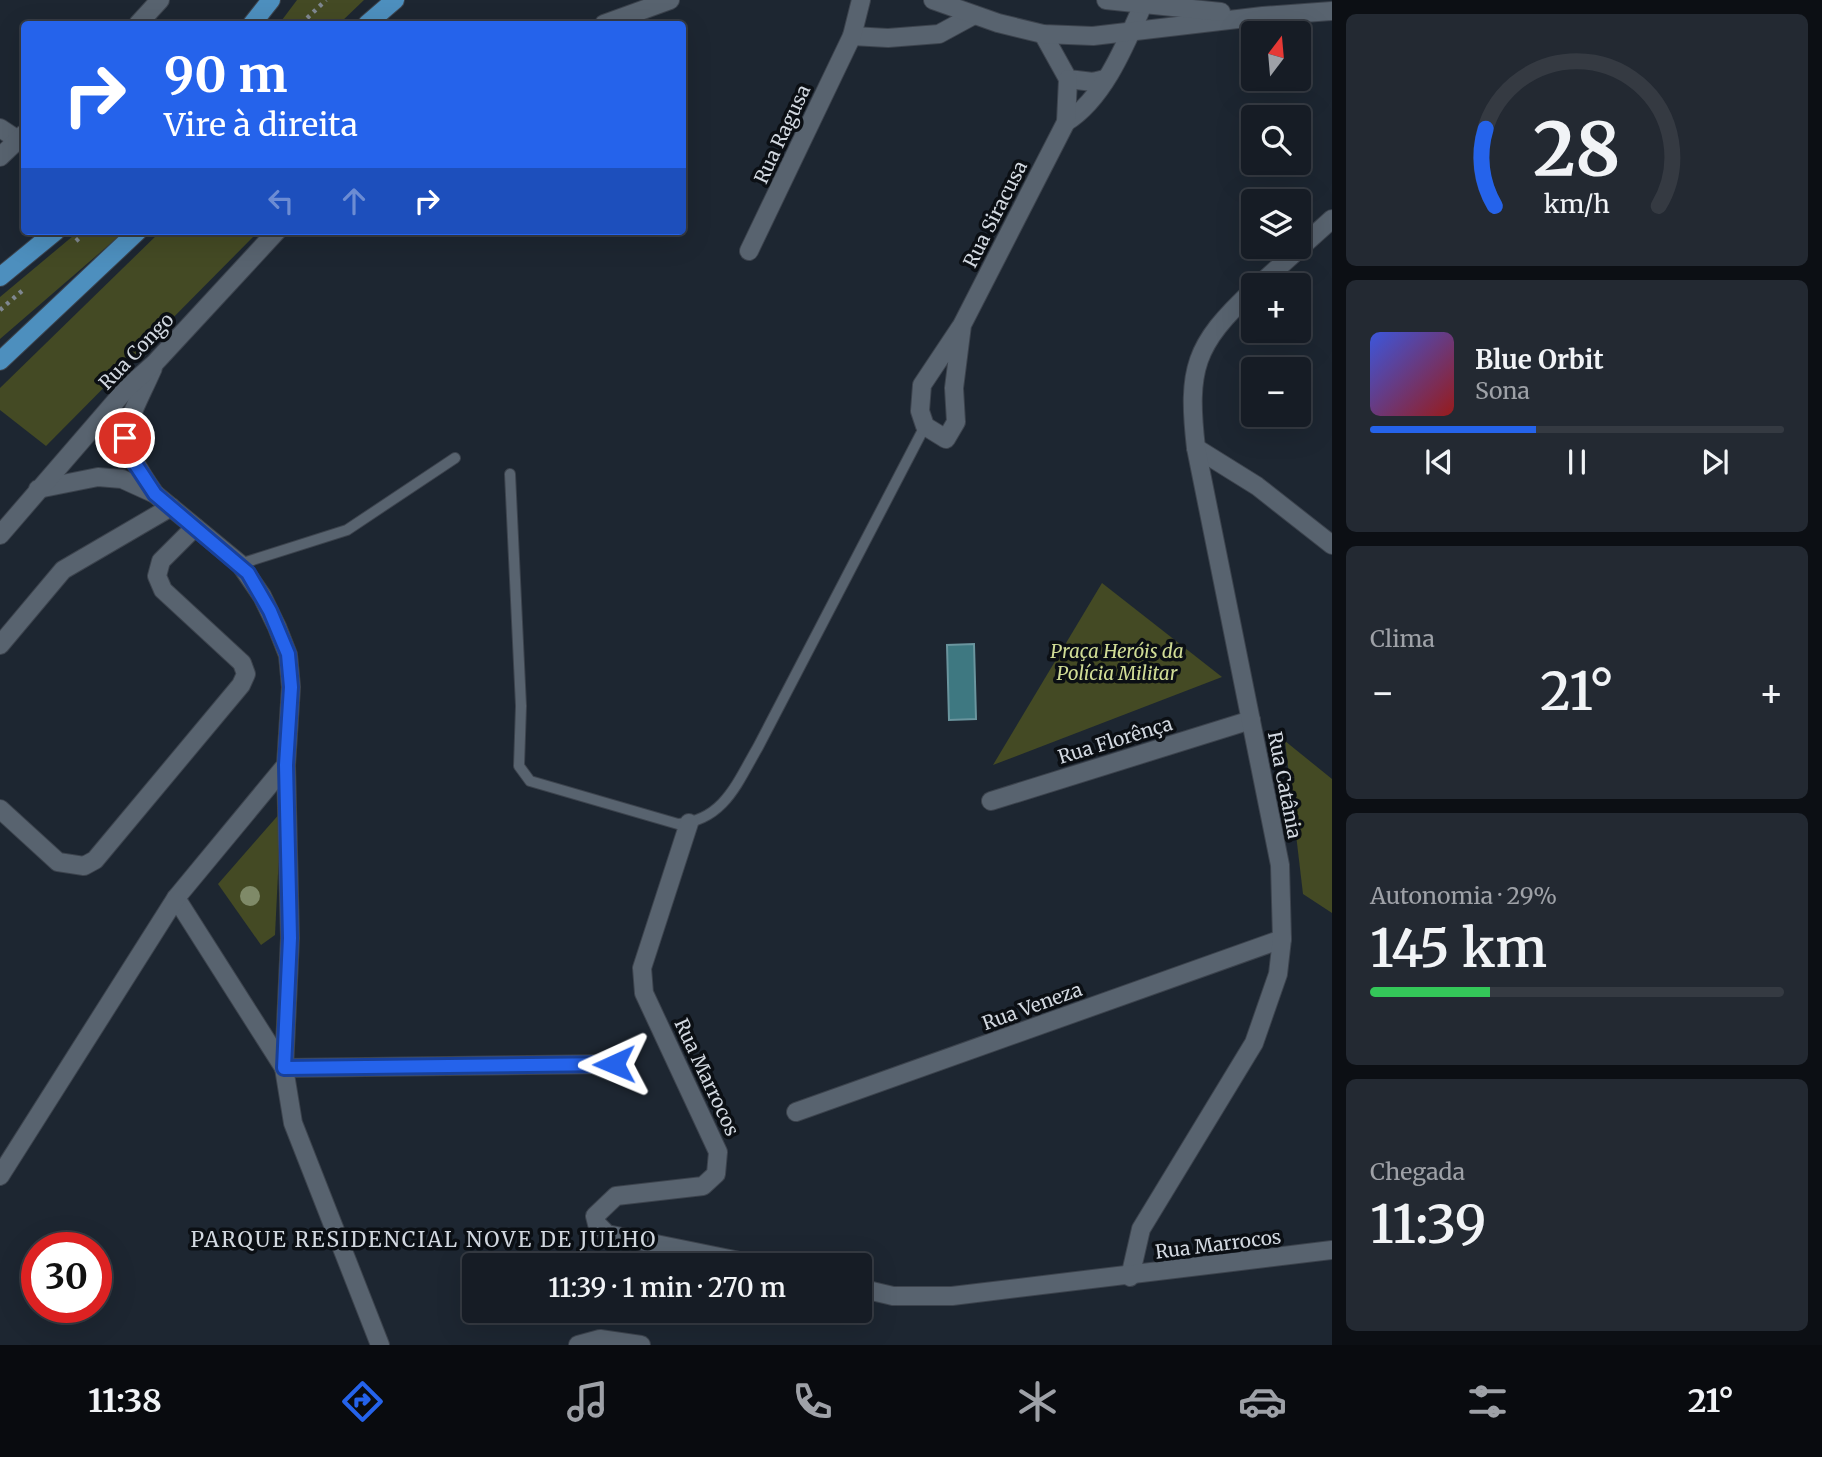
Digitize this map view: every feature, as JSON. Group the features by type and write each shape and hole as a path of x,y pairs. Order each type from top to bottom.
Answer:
{"main road":[{"path":"254,21 271,0"},
{"path":"370,21 395,0"},
{"path":"0,277 51,235"},
{"path":"0,361 134,235"}],"street":[{"path":"141,21 160,0"},
{"path":"612,21 670,0"},
{"name":"Rua Ragusa","path":"749,251 852,36 860,0"},
{"path":"933,0 974,15 1043,34 1093,36 1263,16 1332,11"},
{"path":"1106,0 1263,16"},
{"name":"Rua Siracusa","path":"1066,122 1081,113 1105,79 1144,3"},
{"path":"852,36 888,38 939,34 974,15"},
{"path":"1043,34 1068,79 1093,82 1105,79"},
{"name":"Rua Siracusa","path":"962,325 954,380 953,430 946,439 925,426 920,411 922,385 962,325 1066,122 1068,79"},
{"path":"0,128 21,137 0,157"},
{"path":"1272,273 1332,219"},
{"name":"Rua Congo","path":"0,535 127,388 155,364 273,235"},
{"name":"Rua Catânia","path":"1130,1277 1141,1229 1254,1043 1278,974 1282,939 1280,865 1196,448 1191,403 1196,363 1227,314 1241,301"},
{"path":"155,364 129,420 125,438 132,459 155,494"},
{"path":"1196,448 1257,486 1332,545"},
{"path":"38,489 98,477 122,480 155,494 240,564 262,596 288,654 291,718 286,765 290,938 284,1068 293,1122 380,1345"},
{"path":"0,645 63,570 171,507"},
{"path":"0,809 58,862 84,866 95,860 241,685 246,674 242,663 163,590 157,576 161,561 195,527"},
{"name":"Rua Florênça","path":"991,801 1251,720"},
{"path":"0,1176 176,898 286,765"},
{"name":"Rua Marrocos","path":"689,823 642,968 644,993 718,1152 716,1174 704,1185 616,1196 595,1216 597,1224 607,1234 700,1253"},
{"path":"176,898 284,1068"},
{"name":"Rua Veneza","path":"796,1112 1282,939"},
{"path":"284,1068 614,1064"},
{"name":"Rua Marrocos","path":"872,1291 893,1296 952,1296 1332,1251"},
{"path":"578,1345 600,1339 641,1345"}],"lane":[{"path":"510,474 520,706 519,766 522,774 530,781 678,824 689,823 697,822 713,813 727,799 752,758 925,426"},
{"path":"240,564 347,530 455,458"}],"path":[{"path":"304,21 326,0"}],"green space":[{"path":"297,0 364,0 342,21 281,21"},
{"path":"74,235 120,235 0,339 0,297"},
{"path":"157,235 255,235 46,446 0,410 0,388"},
{"name":"Praça Heróis da Polícia Militar","path":"1102,583 1222,677 993,765"},
{"path":"1285,741 1332,779 1332,913 1303,894"},
{"path":"281,812 275,935 261,945 218,884"}],"water":[{"path":"974,644 976,719 949,720 947,645"}],"district":[{"name":"PARQUE RESIDENCIAL NOVE DE JULHO","path":"424,1239"}],"route":[{"path":"125,438 132,459 155,494 248,573 270,611 288,654 291,718 286,765 290,938 284,1068 614,1064"}]}
